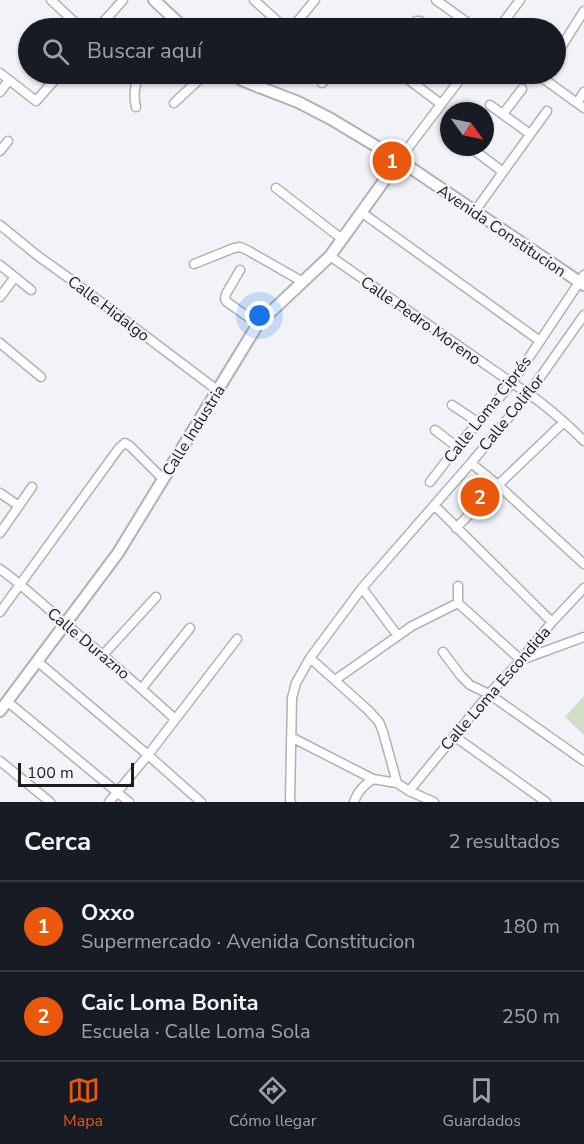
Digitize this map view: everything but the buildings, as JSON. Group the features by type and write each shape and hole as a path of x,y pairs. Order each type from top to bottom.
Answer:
{"street":[{"path":"51,0 70,18"},
{"path":"107,18 123,0"},
{"path":"154,0 173,18"},
{"path":"254,0 274,18"},
{"path":"300,18 315,0"},
{"path":"436,0 461,18"},
{"path":"506,18 520,0"},
{"path":"566,33 584,11"},
{"path":"0,73 36,101 51,84"},
{"path":"0,92 9,80"},
{"path":"135,84 136,107"},
{"path":"174,103 194,84"},
{"name":"Avenida Constitucion","path":"250,84 298,102 331,119 399,160 582,281"},
{"path":"258,88 260,84"},
{"path":"414,84 440,103"},
{"path":"443,102 456,84"},
{"path":"553,84 581,105 584,92"},
{"path":"503,114 522,89"},
{"path":"399,160 440,105"},
{"path":"494,108 530,134"},
{"path":"476,212 547,111"},
{"path":"0,151 8,141"},
{"path":"482,156 503,172"},
{"name":"Calle Industria","path":"0,711 118,553 258,324 330,256 399,160"},
{"path":"276,188 342,239"},
{"path":"361,212 540,341"},
{"name":"Calle Hidalgo","path":"0,225 218,390"},
{"path":"194,264 234,248 240,248 303,282"},
{"name":"Calle Pedro Moreno","path":"330,256 529,393 584,441"},
{"path":"0,265 31,290"},
{"path":"240,270 225,298 227,302 258,324"},
{"path":"0,297 15,277"},
{"name":"Calle Loma Ciprés","path":"430,482 512,383 582,281"},
{"name":"Calle Coliflor","path":"434,506 529,393 584,315"},
{"path":"0,343 41,377"},
{"path":"452,405 478,423"},
{"path":"456,528 564,422"},
{"path":"435,430 457,447"},
{"path":"0,612 119,448 125,443 163,479"},
{"path":"471,463 584,564"},
{"path":"0,533 32,487"},
{"path":"0,493 19,506"},
{"path":"300,802 291,801 292,698 296,683 310,658 362,588 434,506 552,622"},
{"name":"Calle Durazno","path":"0,569 142,688 175,719"},
{"path":"458,585 458,603 521,660 584,637"},
{"path":"362,588 398,636"},
{"name":"Calle Loma Escondida","path":"409,791 489,694 584,588"},
{"path":"103,655 156,597"},
{"path":"335,680 412,626 458,603"},
{"path":"142,688 190,628"},
{"path":"109,802 237,639"},
{"path":"443,652 470,685 489,694 584,761"},
{"path":"310,658 379,722 397,783"},
{"path":"37,661 201,802"},
{"path":"8,702 129,802"},
{"path":"454,736 546,802"},
{"path":"291,737 373,779 397,783 433,802"},
{"path":"0,761 50,802"},
{"path":"354,802 358,792 373,779"}],"green space":[{"path":"584,696 584,735 565,717"}],"place":[{"name":"Oxxo","path":"392,161"},
{"name":"Caic Loma Bonita","path":"480,497"}]}
